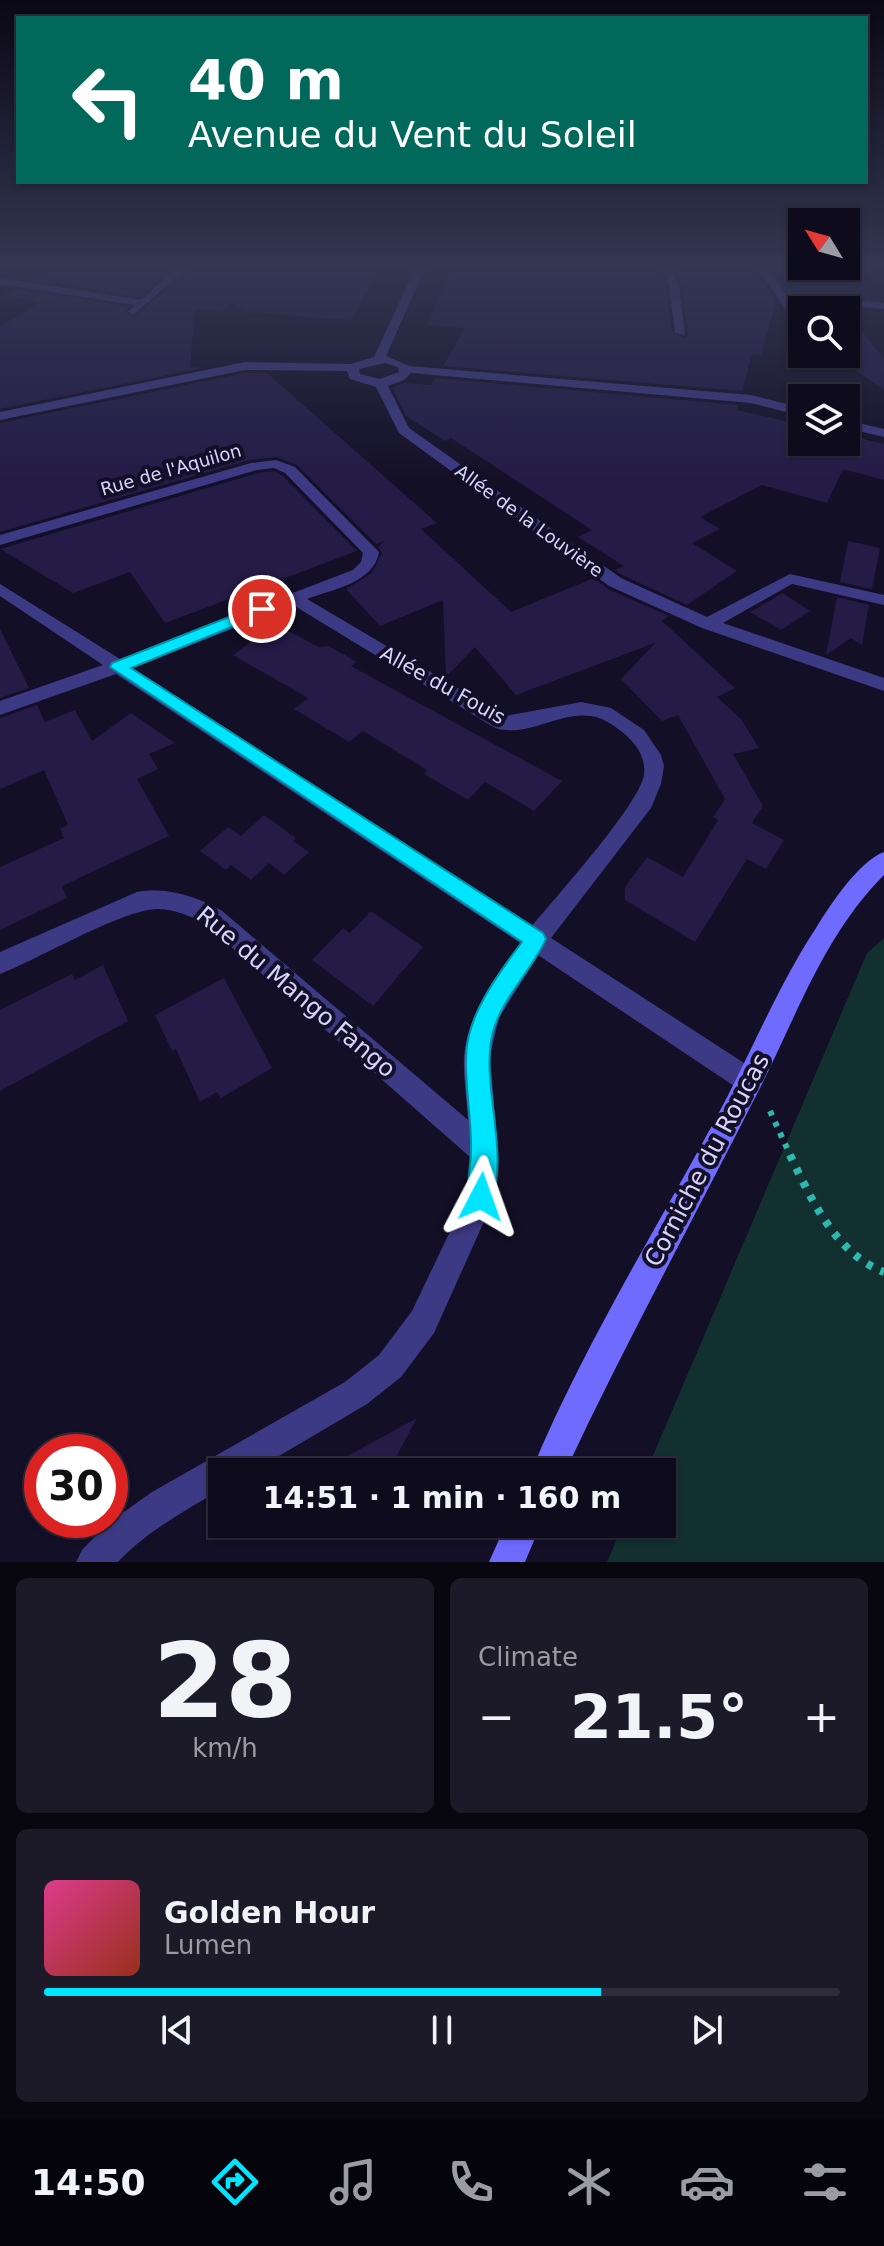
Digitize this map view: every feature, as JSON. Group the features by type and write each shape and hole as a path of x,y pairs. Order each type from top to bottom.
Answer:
{"main road":[{"name":"Corniche du Roucas","path":"555,1458 598,1365 825,931 884,861"},
{"path":"507,1562 518,1538"}],"street":[{"path":"379,359 389,337"},
{"path":"0,416 245,366 353,368 379,359 399,362 405,369 736,398 788,409"},
{"path":"353,368 358,379 380,383 396,380 405,369"},
{"name":"Allée de la Louvière","path":"380,383 397,421 416,439 592,567 644,597 708,624 884,685"},
{"path":"860,427 884,433"},
{"name":"Rue de l'Aquilon","path":"0,540 256,466 276,464 290,470 371,552 369,564 359,573 118,667 0,708"},
{"path":"708,624 790,579 884,600"},
{"path":"0,589 749,1081"},
{"name":"Allée du Fouis","path":"94,1562 119,1536 164,1504 356,1393 390,1366 423,1322 481,1197 484,1151 477,1056 480,1035 502,987 644,802 654,778 654,763 648,746 608,714 579,709 522,725 502,723 291,597"},
{"name":"Rue du Mango Fango","path":"0,963 137,902 159,898 187,902 213,917 484,1151"}],"path":[{"path":"749,1081 763,1094 784,1144 822,1214 862,1264 884,1272"}],"green space":[{"path":"884,938 884,1562 607,1562 617,1538 676,1538 676,1458 652,1458 867,953"}],"building":[{"path":"0,337 193,337 190,367 202,368 0,409"},
{"path":"460,337 766,337 761,355 752,354 742,391 443,366"},
{"path":"860,337 866,337 884,359 884,390 852,368 860,368"},
{"path":"245,373 267,373 437,523 421,529 511,612 594,578 608,589 669,616 662,621 735,688 717,697 741,719 759,748 733,754 763,806 752,823 784,840 766,869 747,859 695,942 625,900 625,887 647,857 683,877 718,820 713,817 725,799 678,715 662,721 621,679 655,643 516,695 475,647 446,677 443,600 380,626 346,589 372,573 382,553 378,547 385,541 376,544 297,465 277,457 250,460 0,532 0,423"},
{"path":"435,378 738,405 737,410 788,422 788,456 860,456 860,438 884,444 884,480 843,469 827,503 762,485 700,517 720,529 692,543 737,571 687,605 622,575 615,570 624,566 578,537 592,530 451,438 445,441 406,416 392,388 404,383 431,385"},
{"path":"274,471 283,476 357,551 165,623 130,572 73,593 0,549 258,473"},
{"path":"848,541 880,548 872,589 840,582"},
{"path":"783,593 810,611 781,630 750,612"},
{"path":"837,597 869,605 862,645 851,638 826,655"},
{"path":"275,624 319,647 329,646 357,662 351,666 562,781 534,811 485,782 468,800 424,774 427,770 363,731 349,742 294,709 308,698 233,655"},
{"path":"0,629 29,688 0,698"},
{"path":"37,705 45,722 75,710 92,741 131,713 175,743 149,754 158,769 137,779 169,836 62,886 67,898 0,930 0,867 64,838 60,829 68,825 44,770 0,789 0,718"},
{"path":"264,815 296,838 293,841 309,852 284,875 269,863 251,880 231,865 226,870 200,851 228,827 241,836"},
{"path":"371,911 423,947 373,1006 312,960 343,928 350,933"},
{"path":"103,965 128,1021 0,1091 0,1010 72,974 75,980"},
{"path":"224,978 272,1068 221,1098 217,1092 200,1102 176,1049 172,1051 155,1015"},
{"path":"417,1418 396,1458 344,1458"}],"route":[{"path":"262,609 118,667 536,939 502,987 480,1035 477,1056 484,1151 481,1197"}]}
